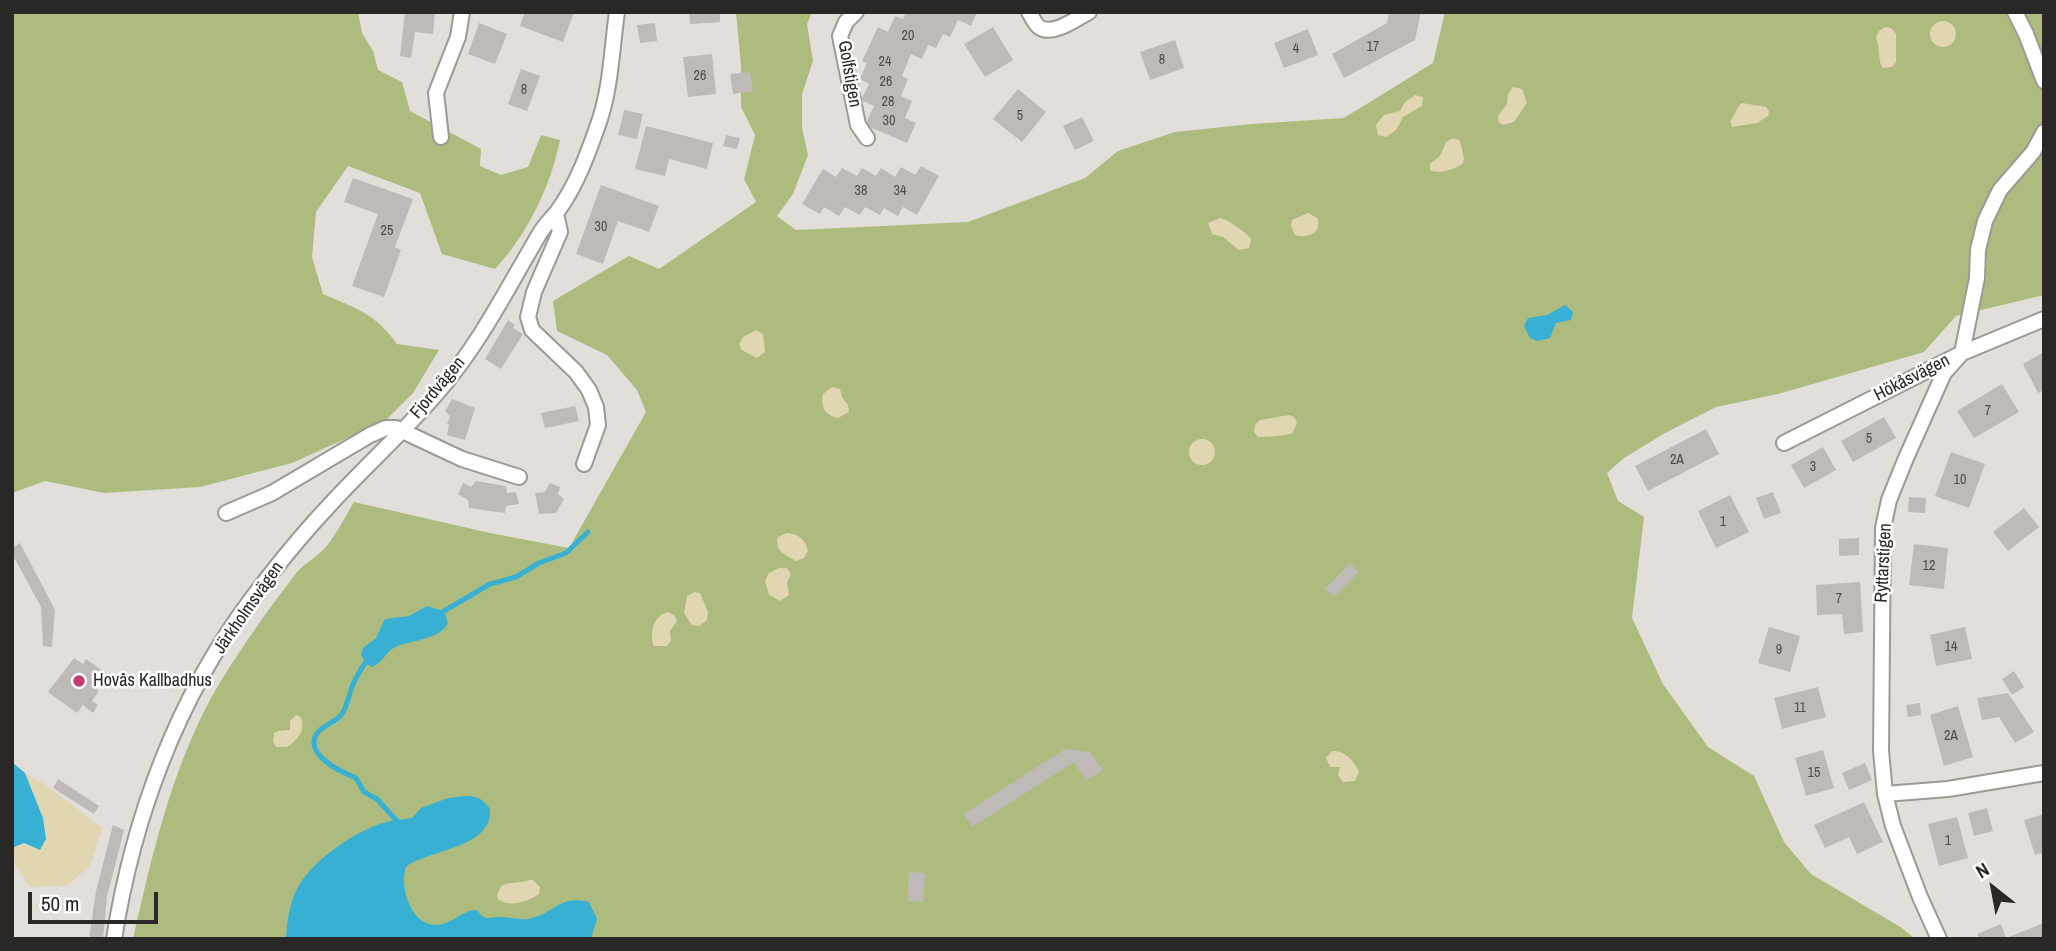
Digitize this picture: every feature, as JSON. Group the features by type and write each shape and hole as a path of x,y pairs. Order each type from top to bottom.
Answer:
{"street":[{"path":"441,137 436,93 458,37 462,12"},
{"name":"Fjordvägen","path":"226,513 272,493 370,435 386,428 401,430 439,391 506,295 541,231 556,213 584,163 600,116 617,12"},
{"name":"Golfstigen","path":"856,12 846,22 840,36 858,125 867,138"},
{"path":"1029,12 1039,27 1046,30 1055,29 1089,12"},
{"path":"2015,12 2044,81"},
{"name":"Ryttarstigen","path":"1939,939 1893,826 1885,794 1881,751 1884,528 1889,500 1911,447 1944,373 1962,353 1985,221 2000,190 2033,152 2044,132"},
{"name":"Fjordvägen","path":"556,213 560,232 528,317 532,330 576,372 589,390 596,407 598,425 584,464"},
{"name":"Hökåsvägen","path":"1784,443 1962,353 2044,319"},
{"path":"401,430 462,459 520,477"},
{"name":"Järkholmsvägen","path":"114,939 128,867 142,818 168,745 198,685 248,603 277,566 327,508 401,430"},
{"path":"1885,794 1948,789 2044,773"}],"green space":[{"path":"12,12 358,12 362,33 373,51 378,70 402,82 410,111 481,149 480,166 501,175 528,167 541,135 560,140 551,175 527,225 495,269 442,254 420,193 348,166 316,212 312,257 323,294 356,308 373,319 397,344 439,350 413,393 385,421 292,463 200,487 104,493 45,481 12,493"},
{"path":"736,12 812,12 807,24 813,61 802,94 802,128 808,155 793,194 777,216 796,230 968,222 1085,178 1118,151 1175,132 1344,118 1433,63 1445,12 2044,12 2044,295 1956,316 1924,352 1778,394 1716,407 1665,433 1624,458 1607,473 1618,501 1644,517 1632,618 1663,684 1708,747 1754,776 1784,842 1811,874 1902,928 1915,939 133,939 169,799 195,731 211,699 270,607 297,572 325,548 354,502 569,548 646,412 637,390 607,355 557,331 553,301 629,256 659,269 756,202 744,179 755,135 741,107 741,66"}],"sand":[{"path":"1943,21 1952,25 1956,34 1952,43 1943,47 1934,43 1930,34 1934,25"},
{"path":"1885,27 1891,28 1896,34 1896,62 1892,67 1883,68 1876,38 1879,31"},
{"path":"1513,87 1522,89 1527,103 1514,122 1503,125 1499,123 1498,116 1507,104 1508,94"},
{"path":"1415,95 1423,97 1422,106 1403,117 1396,130 1386,137 1378,135 1376,125 1384,115 1400,111 1405,102"},
{"path":"1742,103 1766,107 1768,116 1757,123 1732,127 1730,121"},
{"path":"1453,138 1460,142 1463,163 1447,171 1430,170 1430,164 1440,156 1446,142"},
{"path":"1308,213 1317,218 1318,228 1313,234 1295,235 1291,226 1292,220"},
{"path":"1220,218 1249,236 1249,248 1239,250 1223,237 1212,234 1208,223"},
{"path":"756,330 763,334 765,352 757,358 742,350 739,344 743,337"},
{"path":"832,387 840,389 848,405 849,412 838,418 827,413 822,403 823,394"},
{"path":"1289,415 1297,422 1293,433 1258,437 1254,432 1255,425 1260,420"},
{"path":"1202,439 1211,443 1215,452 1211,461 1202,465 1193,461 1189,452 1193,443"},
{"path":"787,533 803,540 808,551 804,558 796,561 779,549 778,537"},
{"path":"779,568 787,568 791,574 787,583 789,595 780,601 769,595 765,581 769,573"},
{"path":"694,592 700,593 708,612 707,620 699,626 692,625 684,613 687,596"},
{"path":"668,612 674,615 677,621 670,631 671,641 667,646 654,646 652,636 656,621"},
{"path":"296,715 300,716 302,721 300,734 287,747 276,747 273,741 274,733 290,730 290,721"},
{"path":"1332,751 1341,752 1352,760 1359,772 1355,781 1343,782 1338,775 1340,767 1330,767 1326,758"},
{"path":"25,773 46,785 102,828 91,865 67,886 30,887 12,860 12,848 24,843 32,848 43,818"},
{"path":"533,880 540,887 539,894 518,903 498,899 501,886"}],"water":[{"path":"1565,305 1573,312 1571,320 1556,323 1550,338 1537,341 1530,338 1524,326 1528,318 1547,315"},
{"path":"427,606 444,611 448,623 439,633 394,648 372,667 365,663 361,654 363,648 376,638 385,619 409,616"},
{"path":"12,762 25,773 43,818 46,839 40,850 24,843 12,848"},
{"path":"477,797 490,809 488,822 481,832 471,840 406,867 406,894 420,919 427,924 436,925 477,910 487,918 527,919 544,914 563,903 579,900 589,902 597,919 591,939 286,939 289,914 296,891 312,869 336,847 364,830 391,821 412,818 421,808 448,798"}],"building":[{"path":"405,12 435,12 433,34 415,32 411,58 400,56"},
{"path":"525,12 574,12 563,42 520,26"},
{"path":"689,12 720,12 720,22 690,24"},
{"path":"906,12 977,12 971,26 958,20 950,37 943,34 936,48 928,45 922,59 911,54 902,76 908,79 901,96 912,101 905,118 916,123 907,143 865,125 874,106 861,100 869,84 860,79 867,63 862,61 878,27 888,32 895,16 903,19"},
{"path":"1389,12 1421,12 1415,40 1344,78 1332,54 1387,23"},
{"path":"479,23 507,34 495,64 468,54"},
{"path":"655,23 657,41 640,43 637,25"},
{"path":"993,27 1013,60 985,77 964,44"},
{"path":"1308,29 1318,55 1284,68 1274,43"},
{"path":"1175,40 1184,68 1150,80 1140,52"},
{"path":"712,54 716,94 688,97 683,57"},
{"path":"521,69 540,76 527,111 508,104"},
{"path":"750,72 753,91 733,94 730,74"},
{"path":"1018,89 1046,112 1022,142 993,119"},
{"path":"624,110 643,114 637,139 618,135"},
{"path":"1082,117 1094,141 1075,150 1063,126"},
{"path":"646,126 713,143 707,169 669,159 665,176 635,169"},
{"path":"726,135 740,138 737,149 723,146"},
{"path":"921,166 939,176 917,215 903,207 898,216 884,208 880,215 865,207 860,215 845,207 839,216 824,207 820,214 802,204 823,169 836,177 842,168 857,176 862,168 876,176 881,168 895,177 901,167 915,175"},
{"path":"353,178 413,199 395,247 401,250 384,297 352,286 378,214 344,202"},
{"path":"601,185 659,206 649,232 618,221 603,264 576,254"},
{"path":"508,320 515,325 513,328 523,334 501,369 485,359"},
{"path":"2044,352 2044,390 2038,393 2023,364"},
{"path":"2002,384 2019,412 1974,438 1957,411"},
{"path":"452,399 475,408 465,440 447,435 450,416 445,411"},
{"path":"575,406 579,421 545,428 541,413"},
{"path":"1884,417 1896,438 1853,462 1841,441"},
{"path":"1706,429 1719,454 1648,491 1635,466"},
{"path":"1823,447 1836,470 1804,488 1791,465"},
{"path":"1951,452 1985,464 1969,508 1935,496"},
{"path":"476,481 506,486 507,493 516,492 519,504 506,506 505,513 469,508 468,500 458,494 463,483 471,487"},
{"path":"550,483 560,487 558,494 564,499 556,513 539,514 535,493 545,492"},
{"path":"1773,492 1781,513 1764,519 1756,498"},
{"path":"1730,495 1749,532 1716,548 1698,511"},
{"path":"1909,497 1926,498 1925,513 1908,512"},
{"path":"2024,508 2039,527 2008,551 1993,532"},
{"path":"1859,538 1859,555 1839,556 1839,539"},
{"path":"20,543 55,610 52,647 43,646 41,607 15,559 12,561 12,548"},
{"path":"1914,544 1948,548 1944,589 1909,585"},
{"path":"1350,563 1359,572 1334,597 1325,589"},
{"path":"1860,582 1863,632 1844,634 1842,614 1817,615 1816,585"},
{"path":"1769,627 1800,636 1790,672 1758,663"},
{"path":"1965,627 1972,659 1936,666 1930,635"},
{"name":"Hovås Kallbadhus","path":"74,658 83,664 86,659 106,673 95,688 99,691 92,701 98,705 93,713 83,705 77,713 48,692"},
{"path":"2014,671 2024,687 2012,695 2002,679"},
{"path":"1818,687 1826,717 1782,729 1774,698"},
{"path":"2008,693 2034,732 2015,743 1999,717 1982,720 1977,698"},
{"path":"1920,703 1921,715 1908,717 1906,705"},
{"path":"1958,706 1973,757 1944,766 1930,715"},
{"path":"1065,749 1090,752 1103,770 1086,780 1074,762 972,827 964,814"},
{"path":"1823,750 1834,788 1806,796 1795,758"},
{"path":"1865,763 1872,780 1849,790 1842,773"},
{"path":"58,779 99,806 94,814 53,788"},
{"path":"1864,802 1883,842 1857,854 1849,837 1825,848 1814,825"},
{"path":"1987,808 1993,831 1974,836 1968,813"},
{"path":"2044,814 2044,852 2035,855 2024,820"},
{"path":"1957,817 1968,858 1939,866 1928,824"},
{"path":"113,825 124,830 107,897 103,939 89,939 96,891"},
{"path":"909,872 925,873 923,902 908,901"},
{"path":"2044,923 2044,939 1979,939 1977,934 2001,924 2006,938"}],"waterway":[{"path":"444,611 490,584 516,577 539,563 566,553 588,532"},
{"path":"365,663 354,682 342,714 320,730 314,746 324,760 356,778 364,792 377,799 397,821"}],"place":[{"name":"Hovås Kallbadhus","path":"79,681"}]}
